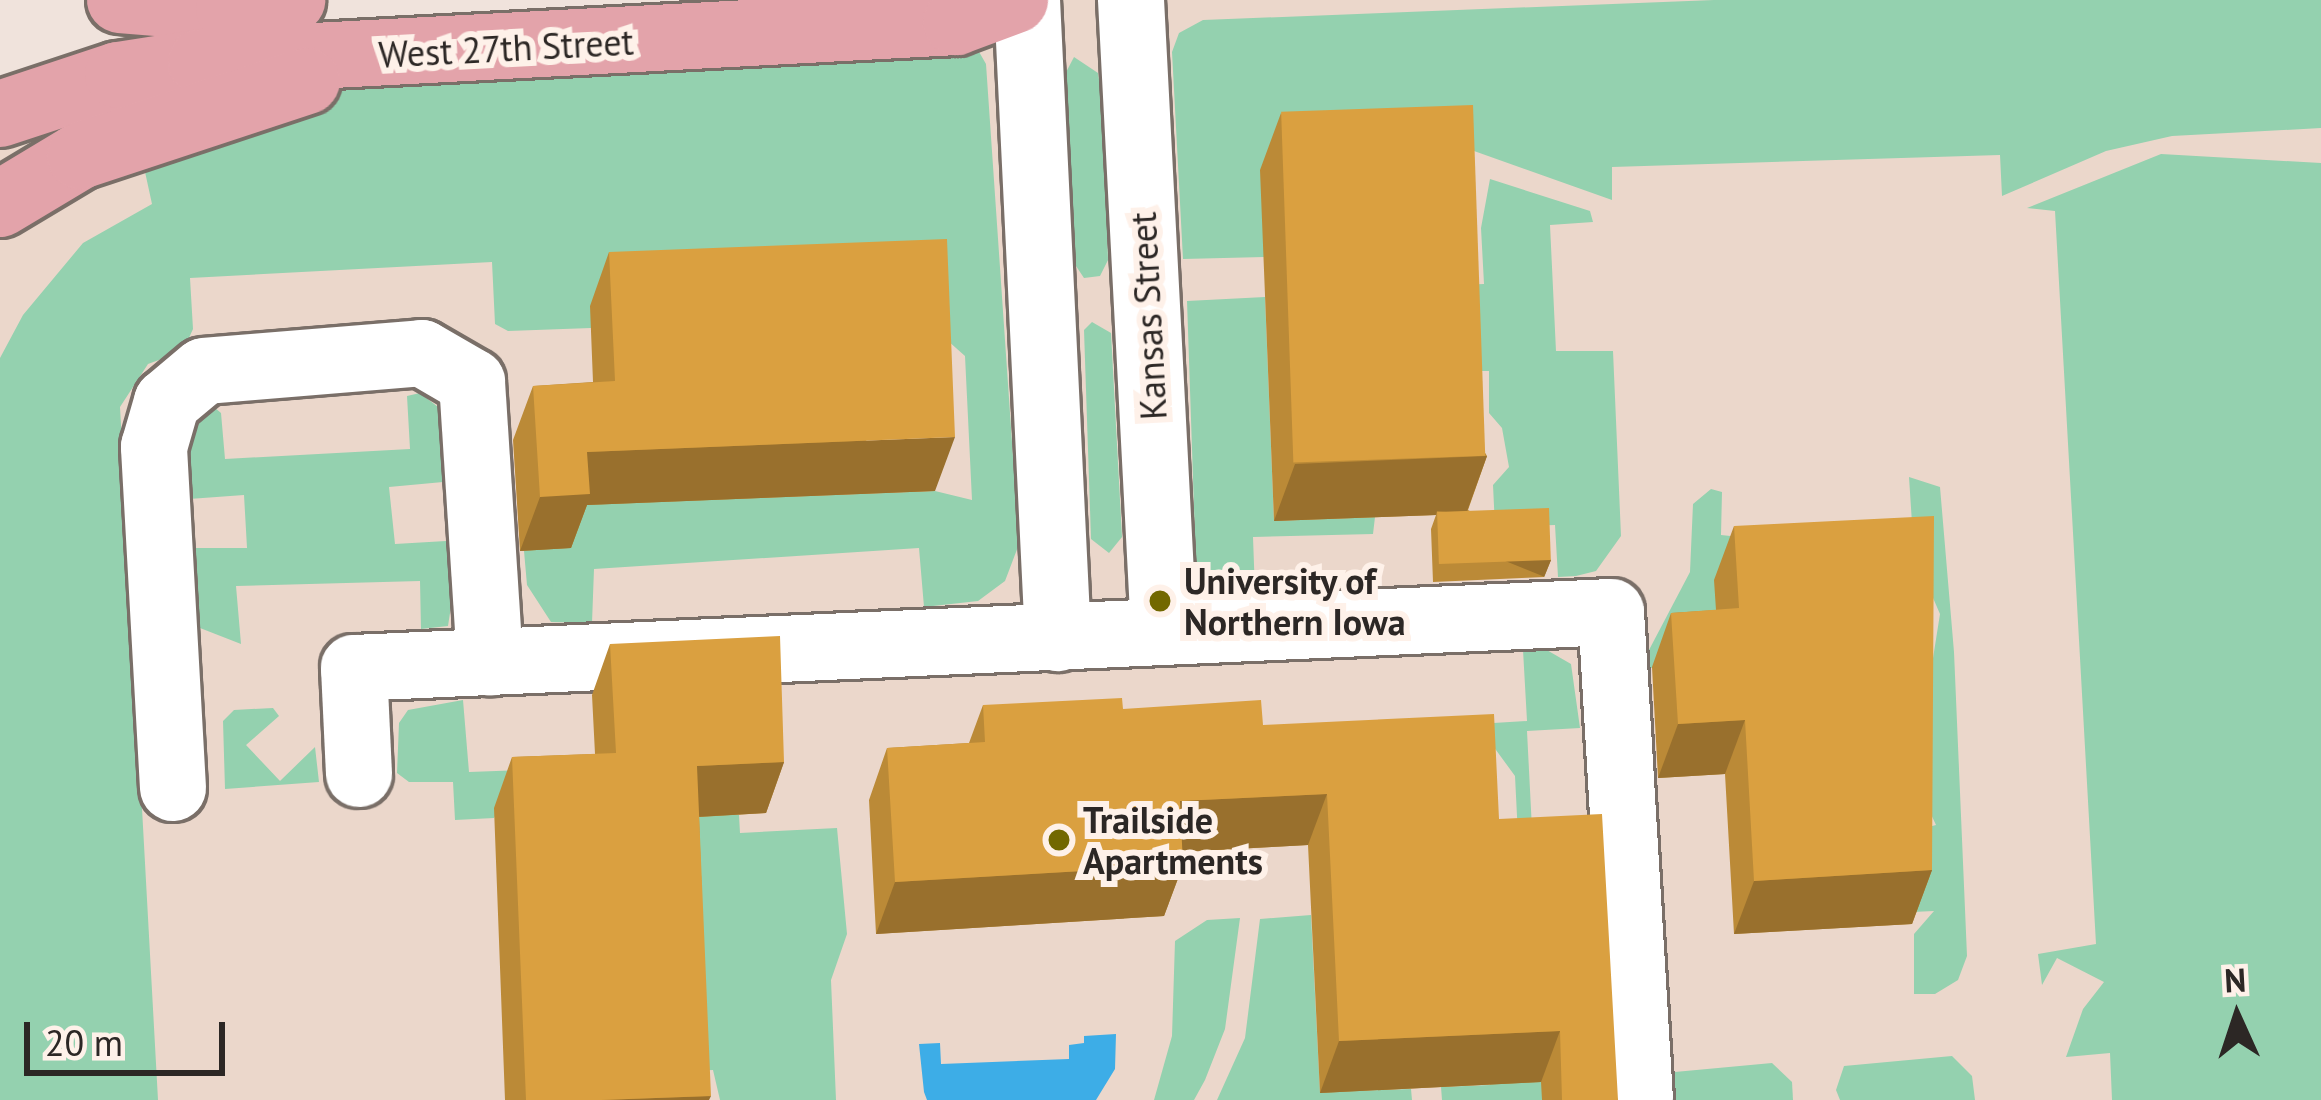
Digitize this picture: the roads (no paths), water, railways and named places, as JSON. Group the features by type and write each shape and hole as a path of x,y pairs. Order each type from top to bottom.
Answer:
{"main road":[{"path":"120,0 229,10 292,0"},
{"name":"West 27th Street","path":"0,114 138,71 956,22 1015,0"},
{"path":"0,204 117,142 391,55"}],"lane":[{"path":"1027,0 1058,638"},
{"name":"Kansas Street","path":"1131,0 1164,631"},
{"path":"1041,306 1147,298"},
{"path":"173,788 154,447 167,402 204,371 422,352 472,382 490,662"},
{"path":"359,774 354,668 1611,612 1640,1100"}],"water":[{"path":"1116,1034 1115,1069 1096,1100 927,1100 924,1092 919,1044 940,1043 941,1064 1069,1059 1069,1045 1084,1043 1084,1036"}],"place":[{"name":"University of Northern Iowa","path":"1160,601"},
{"name":"Trailside Apartments","path":"1059,840"}]}
